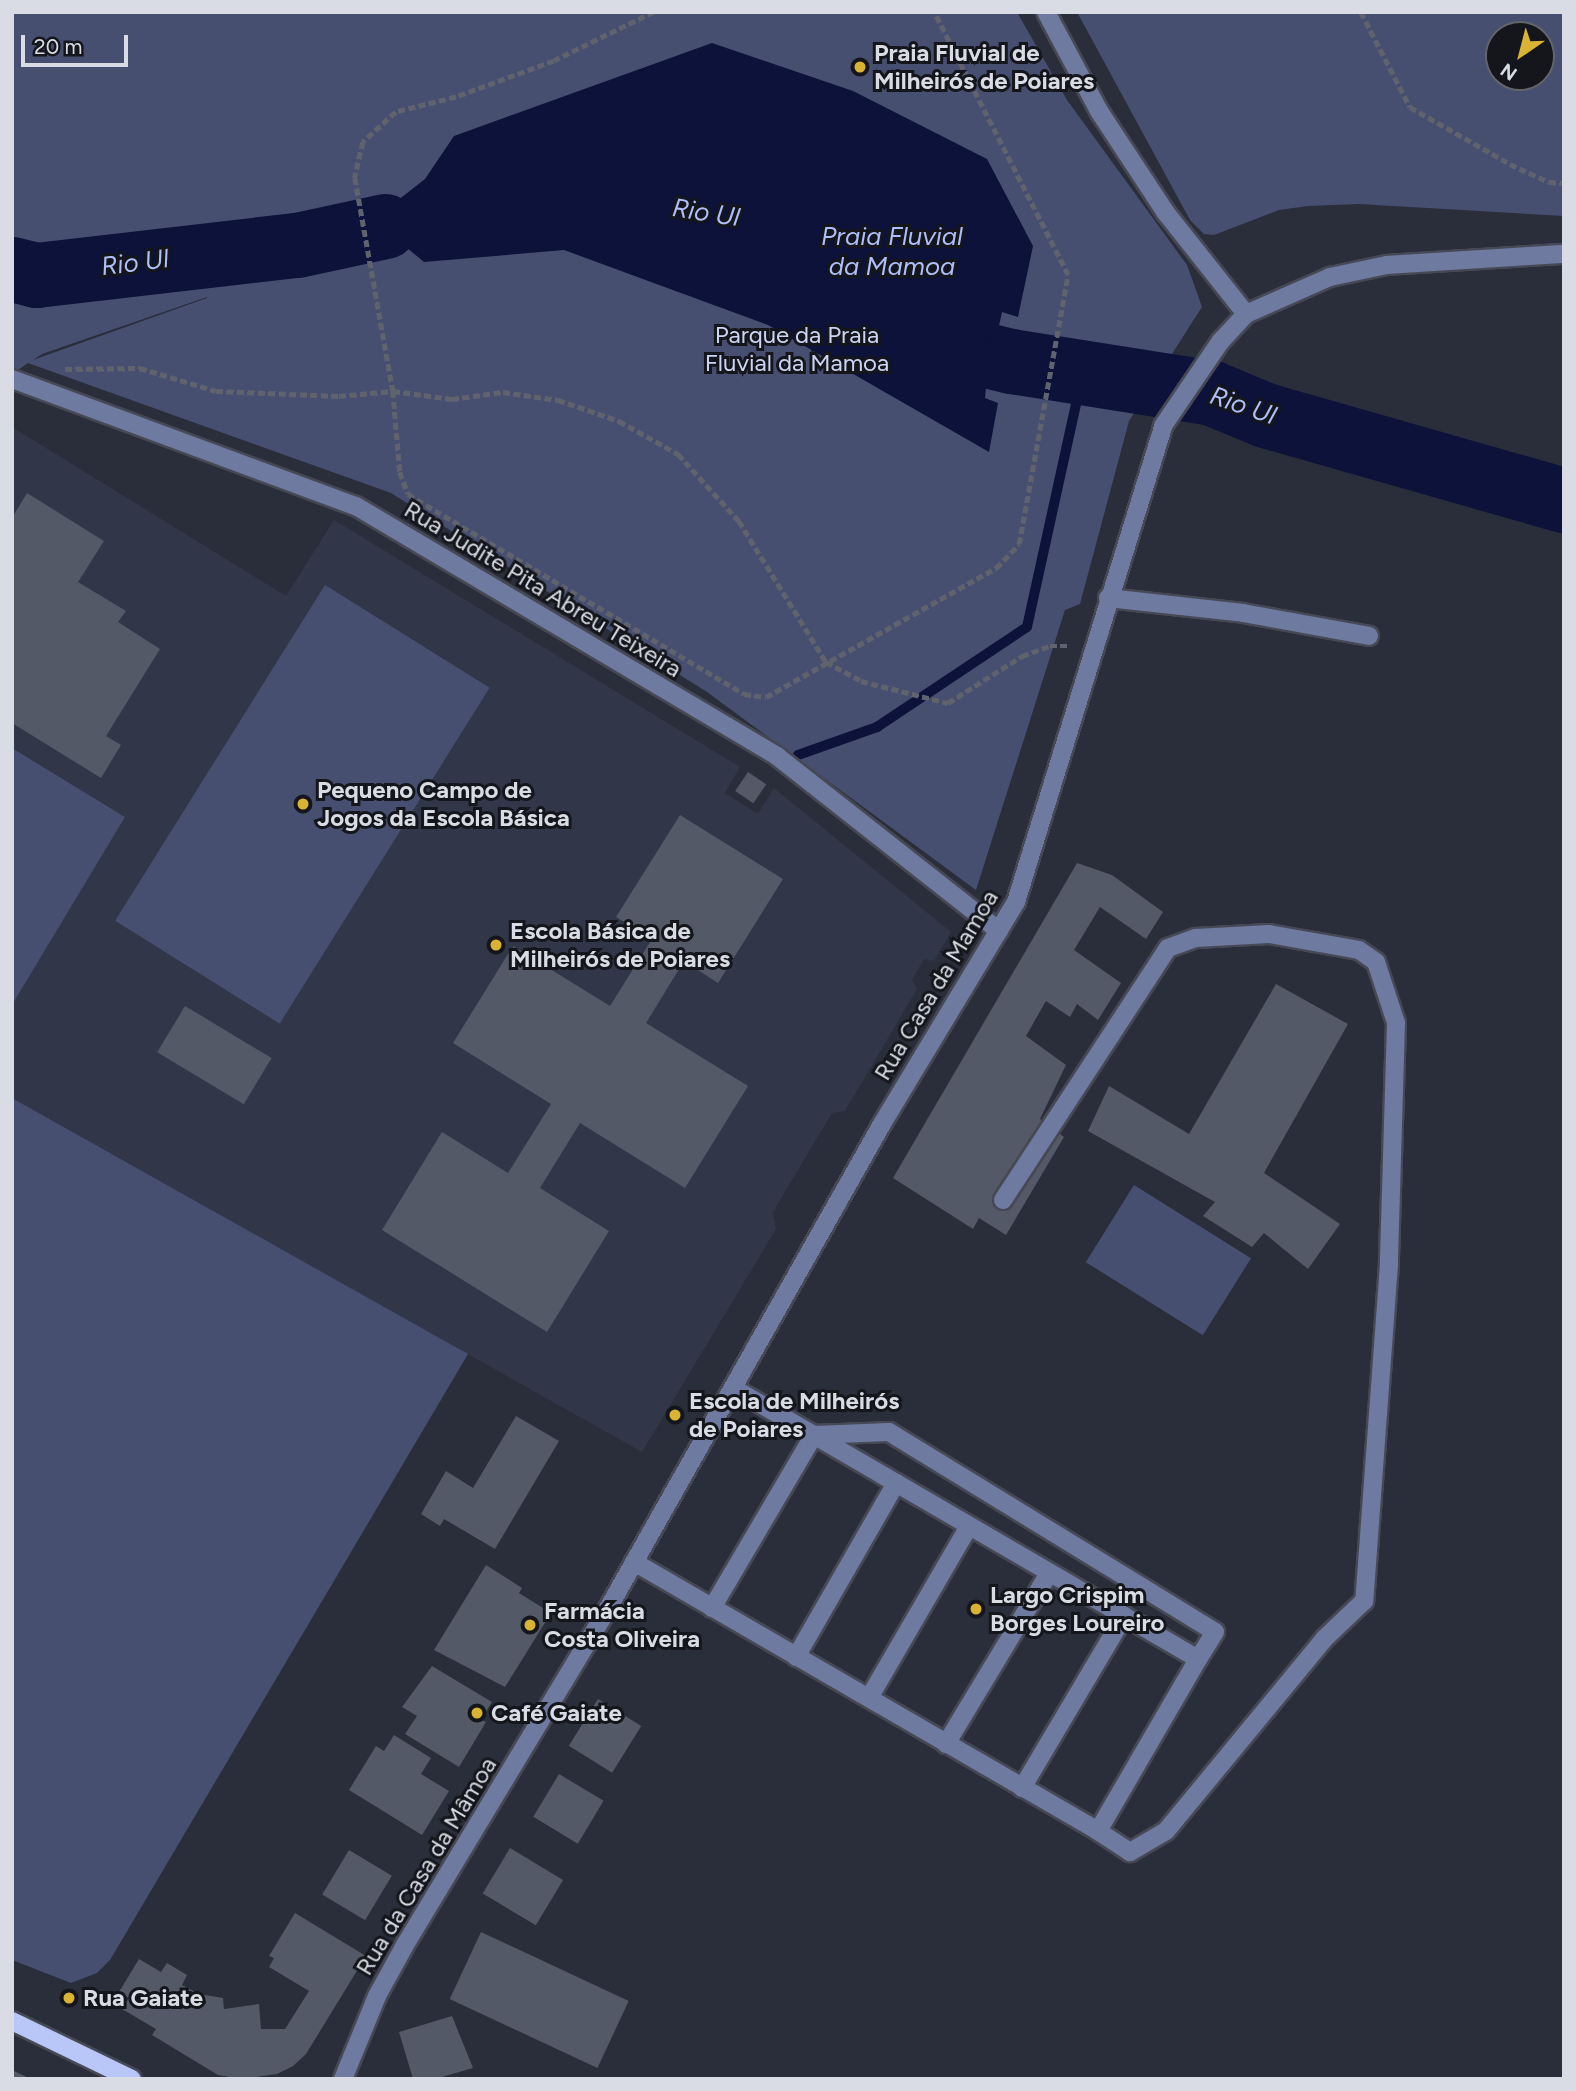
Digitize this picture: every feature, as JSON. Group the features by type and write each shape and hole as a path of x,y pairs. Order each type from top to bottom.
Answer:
{"main road":[{"path":"12,2021 132,2079"}],"street":[{"path":"1046,12 1099,111 1166,214 1245,314 1329,277 1387,265 1564,254"},
{"name":"Rua Casa da Mamoa","path":"606,1612 1016,902 1163,426 1220,342 1245,314"},
{"name":"Rua Judite Pita Abreu Teixeira","path":"12,379 356,506 778,757 999,931"},
{"path":"1108,598 1242,613 1369,636"},
{"path":"634,1562 1130,1852 1166,1831 1325,1638 1364,1601 1389,1264 1396,1023 1376,962 1359,950 1269,934 1196,938 1168,948 1003,1200"},
{"path":"733,1388 1198,1659"},
{"path":"814,1436 889,1432 1214,1632 1098,1831"},
{"path":"712,1608 814,1436"},
{"path":"796,1657 896,1483"},
{"path":"869,1699 969,1526"},
{"path":"946,1744 1049,1573"},
{"name":"Rua da Casa da Mâmoa","path":"343,2079 377,1996 606,1612"},
{"path":"1022,1788 1124,1616"}],"path":[{"path":"654,12 554,61 456,97 396,111 363,142 355,178 393,391 400,472 408,494 744,694 766,697 996,568 1019,544 1068,275 934,12"},
{"path":"1361,12 1410,107 1510,164 1549,181 1564,183"},
{"path":"61,369 140,368 216,391 339,396 393,391 452,399 503,392 558,400 619,421 678,454 739,521 826,662 861,681 908,696 948,703 1022,656 1050,646 1093,646"}],"shaded area":[{"name":"Escola Básica de Milheirós de Poiares","path":"12,427 286,596 334,520 740,767 725,793 758,814 774,788 951,932 934,961 924,959 912,980 917,989 845,1111 832,1113 773,1212 776,1229 642,1452 12,1098 12,1005 125,817 12,748"}],"green space":[{"name":"Parque da Praia Fluvial da Mamoa","path":"12,12 1017,12 1067,100 1187,265 1202,307 1129,421 1080,604 1065,610 976,890 707,692 391,493 28,363 12,374","holes":["207,298 33,360 42,354"]},
{"path":"1077,12 1564,12 1564,216 1359,204 1308,206 1279,210 1214,235 1204,234 1190,220"},
{"name":"Pequeno Campo de Jogos da Escola Básica","path":"325,585 490,688 280,1024 115,921"},
{"path":"12,748 125,817 12,1005"},
{"path":"12,1098 468,1354 110,1960 97,1973 71,1983 12,1960"},
{"path":"1134,1185 1251,1258 1203,1335 1086,1262"}],"water":[{"name":"Praia Fluvial da Mamoa","path":"712,43 853,91 987,159 1033,246 1018,317 1002,312 995,344 1013,348 1009,370 988,367 985,398 998,403 989,452 768,325 564,250 424,262 389,233 301,259 292,225 374,219 425,179 454,136"}],"building":[{"path":"27,493 104,541 78,582 126,611 118,622 160,649 106,736 121,745 101,778 12,723 12,518"},
{"path":"748,772 766,784 753,803 735,791"},
{"path":"680,815 783,879 718,983 684,961 646,1023 748,1086 685,1188 580,1123 540,1188 609,1231 547,1332 382,1230 442,1132 508,1173 551,1104 453,1043 513,946 610,1006 652,939 616,917"},
{"path":"1077,863 1112,875 1163,912 1146,939 1100,907 1074,950 1121,983 1098,1020 1077,1004 1070,1017 1046,1001 1026,1036 1066,1065 1040,1119 1064,1137 1006,1235 979,1218 973,1229 893,1178"},
{"path":"1276,984 1348,1024 1264,1173 1340,1224 1308,1269 1264,1233 1252,1247 1203,1216 1215,1202 1088,1131 1109,1086 1189,1134"},
{"path":"185,1006 272,1058 244,1104 157,1052"},
{"path":"516,1416 559,1441 495,1549 444,1519 440,1526 421,1514 446,1471 473,1488"},
{"path":"486,1565 522,1588 519,1593 551,1613 505,1687 434,1650"},
{"path":"432,1666 492,1702 481,1720 486,1722 459,1767 405,1734 417,1716 402,1707"},
{"path":"598,1699 641,1726 612,1773 569,1746"},
{"path":"394,1735 431,1758 421,1774 449,1791 422,1835 349,1790 376,1746 384,1751"},
{"path":"559,1774 604,1801 578,1844 533,1817"},
{"path":"510,1848 563,1880 536,1925 483,1893"},
{"path":"349,1850 392,1876 365,1920 322,1895"},
{"path":"295,1913 366,1956 306,2054 293,2066 277,2074 241,2079 218,2075 152,2035 156,2029 122,2009 129,1998 119,1992 139,1959 161,1972 167,1963 187,1975 182,1985 199,1994 223,1998 224,2009 259,2004 261,2029 285,2029 309,1991 269,1967 274,1958 269,1956"},
{"path":"481,1932 629,2001 597,2068 450,1999"},
{"path":"452,2016 473,2068 435,2079 413,2079 399,2032"},
{"path":"12,2070 31,2079 12,2079"}],"waterway":[{"name":"Rio Ul","path":"12,269 36,275 297,245 385,226"},
{"name":"Rio Ul","path":"924,340 1011,361 1212,393 1265,415 1564,500"},
{"path":"798,755 877,727 1027,627 1083,372"}],"place":[{"name":"Praia Fluvial de Milheirós de Poiares","path":"860,67"},
{"name":"Pequeno Campo de Jogos da Escola Básica","path":"303,804"},
{"name":"Escola Básica de Milheirós de Poiares","path":"496,945"},
{"name":"Escola de Milheirós de Poiares","path":"675,1415"},
{"name":"Largo Crispim Borges Loureiro","path":"976,1609"},
{"name":"Farmácia Costa Oliveira","path":"530,1625"},
{"name":"Café Gaiate","path":"477,1713"},
{"name":"Rua Gaiate","path":"69,1998"}]}
